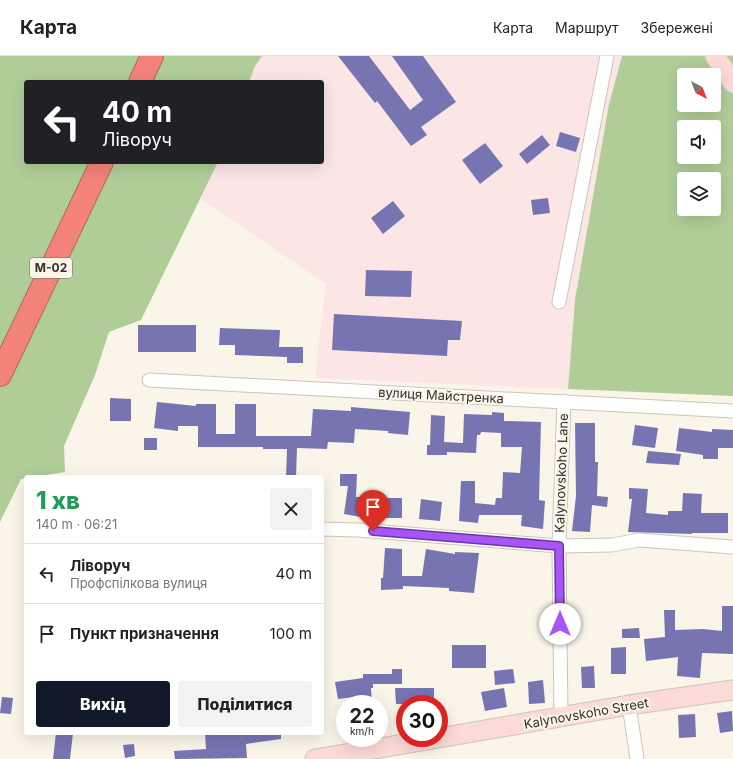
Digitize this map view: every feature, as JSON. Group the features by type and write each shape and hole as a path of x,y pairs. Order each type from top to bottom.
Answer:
{"highway":[{"path":"141,80 152,56"},
{"name":"М-02","path":"0,375 101,164"}],"main road":[{"path":"715,56 733,83"},
{"name":"Kalynovskoho Street","path":"448,736 629,705 733,690"},
{"name":"Kalynovskoho Street","path":"315,759 396,745"}],"street":[{"path":"559,302 607,56"},
{"name":"вулиця Майстренка","path":"149,380 733,411"},
{"name":"Kalynovskoho Lane","path":"560,717 559,546 564,401"},
{"path":"324,529 358,530 559,546 612,545 640,540 733,547"},
{"path":"629,705 637,759"}],"shaded area":[{"path":"262,56 622,56 609,104 575,300 568,389 315,378 326,284 201,199 217,164 324,164 324,80 250,80 255,66"}],"green space":[{"path":"0,56 262,56 255,66 250,80 24,80 24,164 217,164 141,320 109,332 95,375 64,446 65,472 46,475 24,475 24,479 21,479 0,522"},
{"path":"622,56 733,56 733,396 568,389 575,300 609,104"}],"building":[{"path":"338,56 369,56 410,110 423,100 392,56 423,56 456,102 421,127 427,135 411,146 377,101 375,103"},
{"path":"560,132 580,138 576,152 556,146"},
{"path":"542,135 550,145 527,164 519,154"},
{"path":"485,143 503,166 480,184 462,160"},
{"path":"548,198 550,213 533,215 531,200"},
{"path":"393,201 405,216 383,234 371,218"},
{"path":"366,270 412,271 411,297 365,296"},
{"path":"334,314 462,321 460,340 448,340 447,356 332,350"},
{"path":"138,325 196,325 196,352 138,352"},
{"path":"220,328 280,330 279,347 303,347 303,363 287,363 287,357 235,355 235,345 219,345"},
{"path":"110,398 131,399 131,421 110,421"},
{"path":"157,402 196,406 196,404 216,404 216,434 235,434 235,404 256,404 256,436 311,436 313,409 351,411 351,407 410,412 408,435 388,433 388,431 355,429 354,443 328,442 327,449 297,448 296,475 286,475 287,449 263,449 263,447 198,447 198,426 178,426 178,431 154,428"},
{"path":"492,412 504,413 504,421 541,422 539,500 545,501 543,529 521,526 522,515 479,515 478,523 459,521 461,481 475,481 475,503 495,505 496,498 502,498 503,472 520,473 522,447 501,447 501,433 481,432 480,435 477,435 476,453 447,452 447,455 427,455 427,445 430,445 431,415 445,416 444,442 463,443 464,414 492,415"},
{"path":"575,423 595,423 595,462 598,462 597,496 608,497 607,507 592,505 590,532 572,531 576,496"},
{"path":"635,425 658,428 655,448 632,445"},
{"path":"679,428 712,432 712,429 733,430 733,448 718,448 718,459 703,459 703,455 676,451"},
{"path":"144,438 157,438 157,450 144,450"},
{"path":"648,451 681,454 679,465 646,463"},
{"path":"340,474 357,474 356,497 363,497 361,517 344,514 348,486 340,486"},
{"path":"629,488 648,489 646,513 668,515 668,511 682,511 683,493 702,494 701,513 728,513 728,533 692,534 628,532 632,499 629,499"},
{"path":"382,498 402,498 402,518 382,518"},
{"path":"421,499 442,502 440,521 419,519"},
{"path":"385,548 402,549 402,576 422,576 426,549 455,554 455,552 479,553 474,593 449,591 449,588 403,586 403,589 381,590"},
{"path":"722,606 733,606 733,654 702,653 700,678 677,676 678,657 646,661 644,639 665,637 664,610 675,610 675,630 703,629 722,631"},
{"path":"639,628 640,638 622,638 622,629"},
{"path":"452,645 486,645 486,668 452,668"},
{"path":"626,647 626,674 611,674 611,648"},
{"path":"594,666 595,688 582,688 581,667"},
{"path":"392,669 402,669 402,684 373,684 373,688 371,688 371,695 337,695 335,682 363,678 363,674 392,674"},
{"path":"513,669 515,683 495,685 494,671"},
{"path":"543,680 545,703 529,704 528,682"},
{"path":"395,688 434,688 434,695 396,695 396,704"},
{"path":"504,688 507,707 485,711 481,692"},
{"path":"2,697 13,698 11,714 0,713"},
{"path":"732,711 733,731 720,733 717,713"},
{"path":"695,714 696,737 679,738 678,715"},
{"path":"56,735 73,735 70,759 53,759"},
{"path":"205,735 281,735 281,739 246,744 247,758 175,759 174,751 206,749"},
{"path":"134,744 135,756 125,758 123,745"}],"route":[{"path":"373,531 559,546 560,624"}]}
